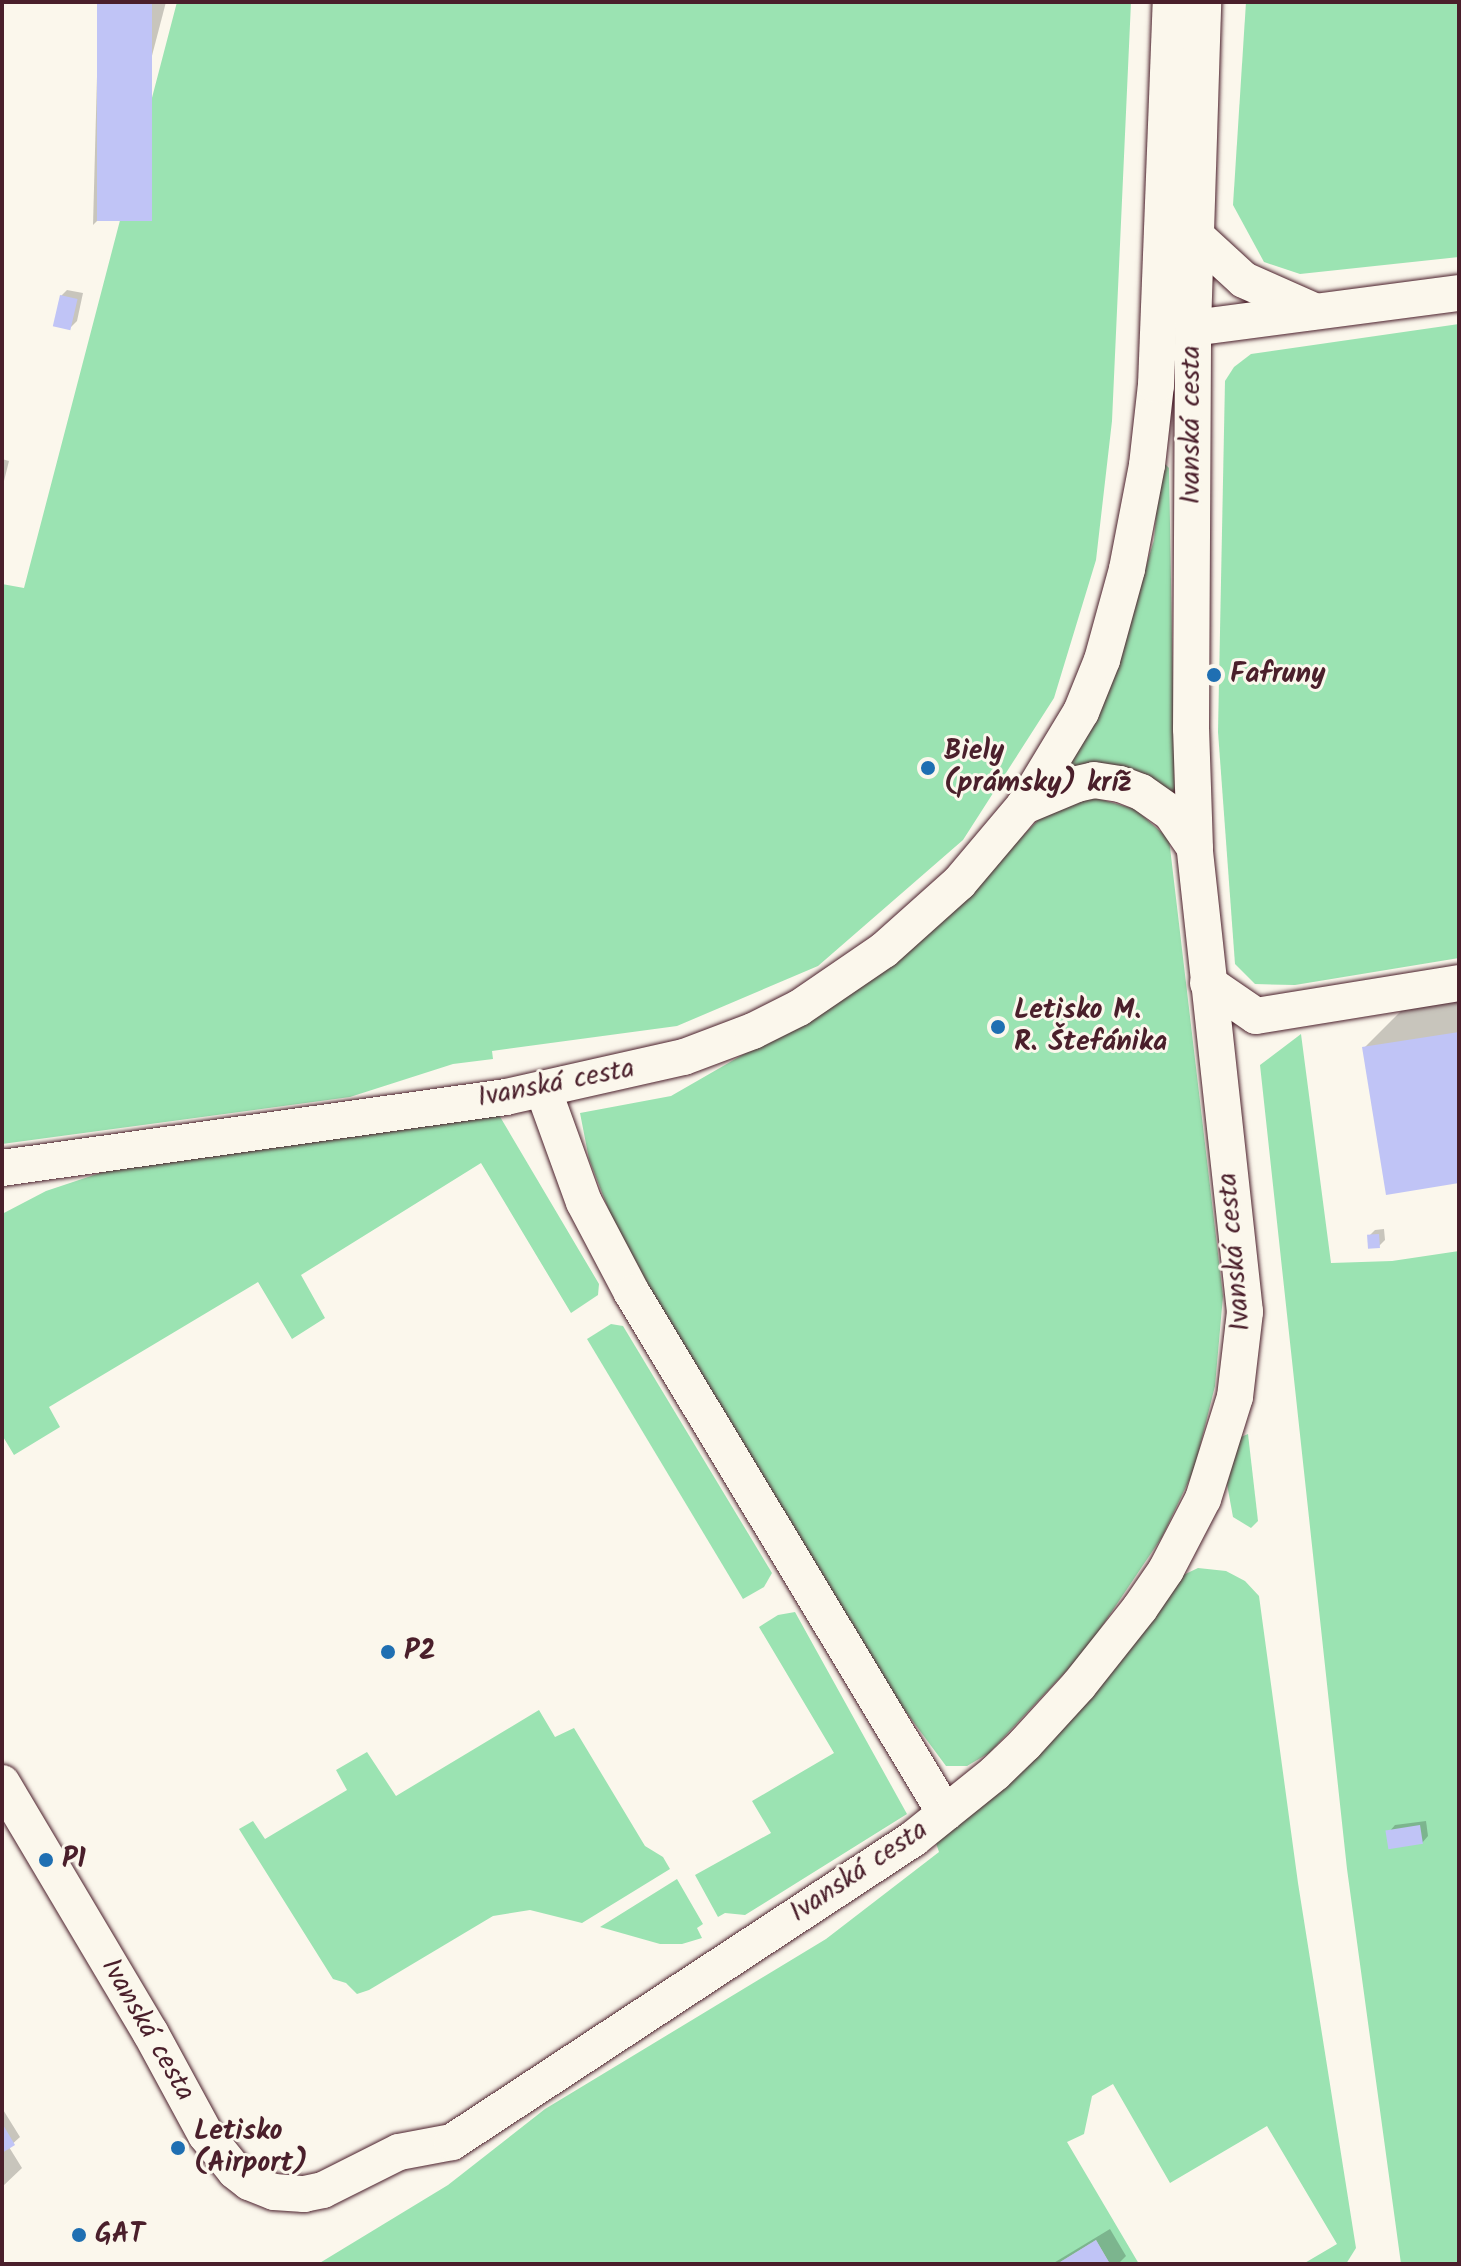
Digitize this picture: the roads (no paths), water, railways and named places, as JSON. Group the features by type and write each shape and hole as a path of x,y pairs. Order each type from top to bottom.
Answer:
{"street":[{"name":"Ivanská cesta","path":"2,1168 543,1089 684,1057 753,1031 799,1008 884,950 959,883 1024,806 1081,712 1118,609 1147,465 1156,385 1171,2"},
{"name":"Ivanská cesta","path":"2,1783 150,2032 206,2135 235,2171 249,2182 287,2195 323,2190 399,2152 452,2142 913,1839 995,1773 1079,1685 1166,1570 1203,1499 1216,1463 1235,1397 1245,1312 1195,848 1191,729 1193,328 1203,2"},
{"path":"1196,236 1244,280 1314,311"},
{"path":"1160,295 1193,328 1459,293"},
{"name":"Ivanská cesta","path":"1024,806 1094,780 1120,784 1141,792 1171,813 1195,848"},
{"path":"1208,983 1256,1016 1459,983"},
{"path":"1219,1079 1256,1016"},
{"path":"543,1089 584,1202 632,1293 945,1813"}],"place":[{"name":"Fafruny","path":"1214,675"},
{"name":"Biely (prámsky) kríž","path":"928,768"},
{"name":"Letisko M. R. Štefánika","path":"998,1027"},
{"name":"P2","path":"388,1652"},
{"name":"P1","path":"46,1860"},
{"name":"Letisko (Airport)","path":"178,2148"},
{"name":"GAT","path":"79,2235"}]}
